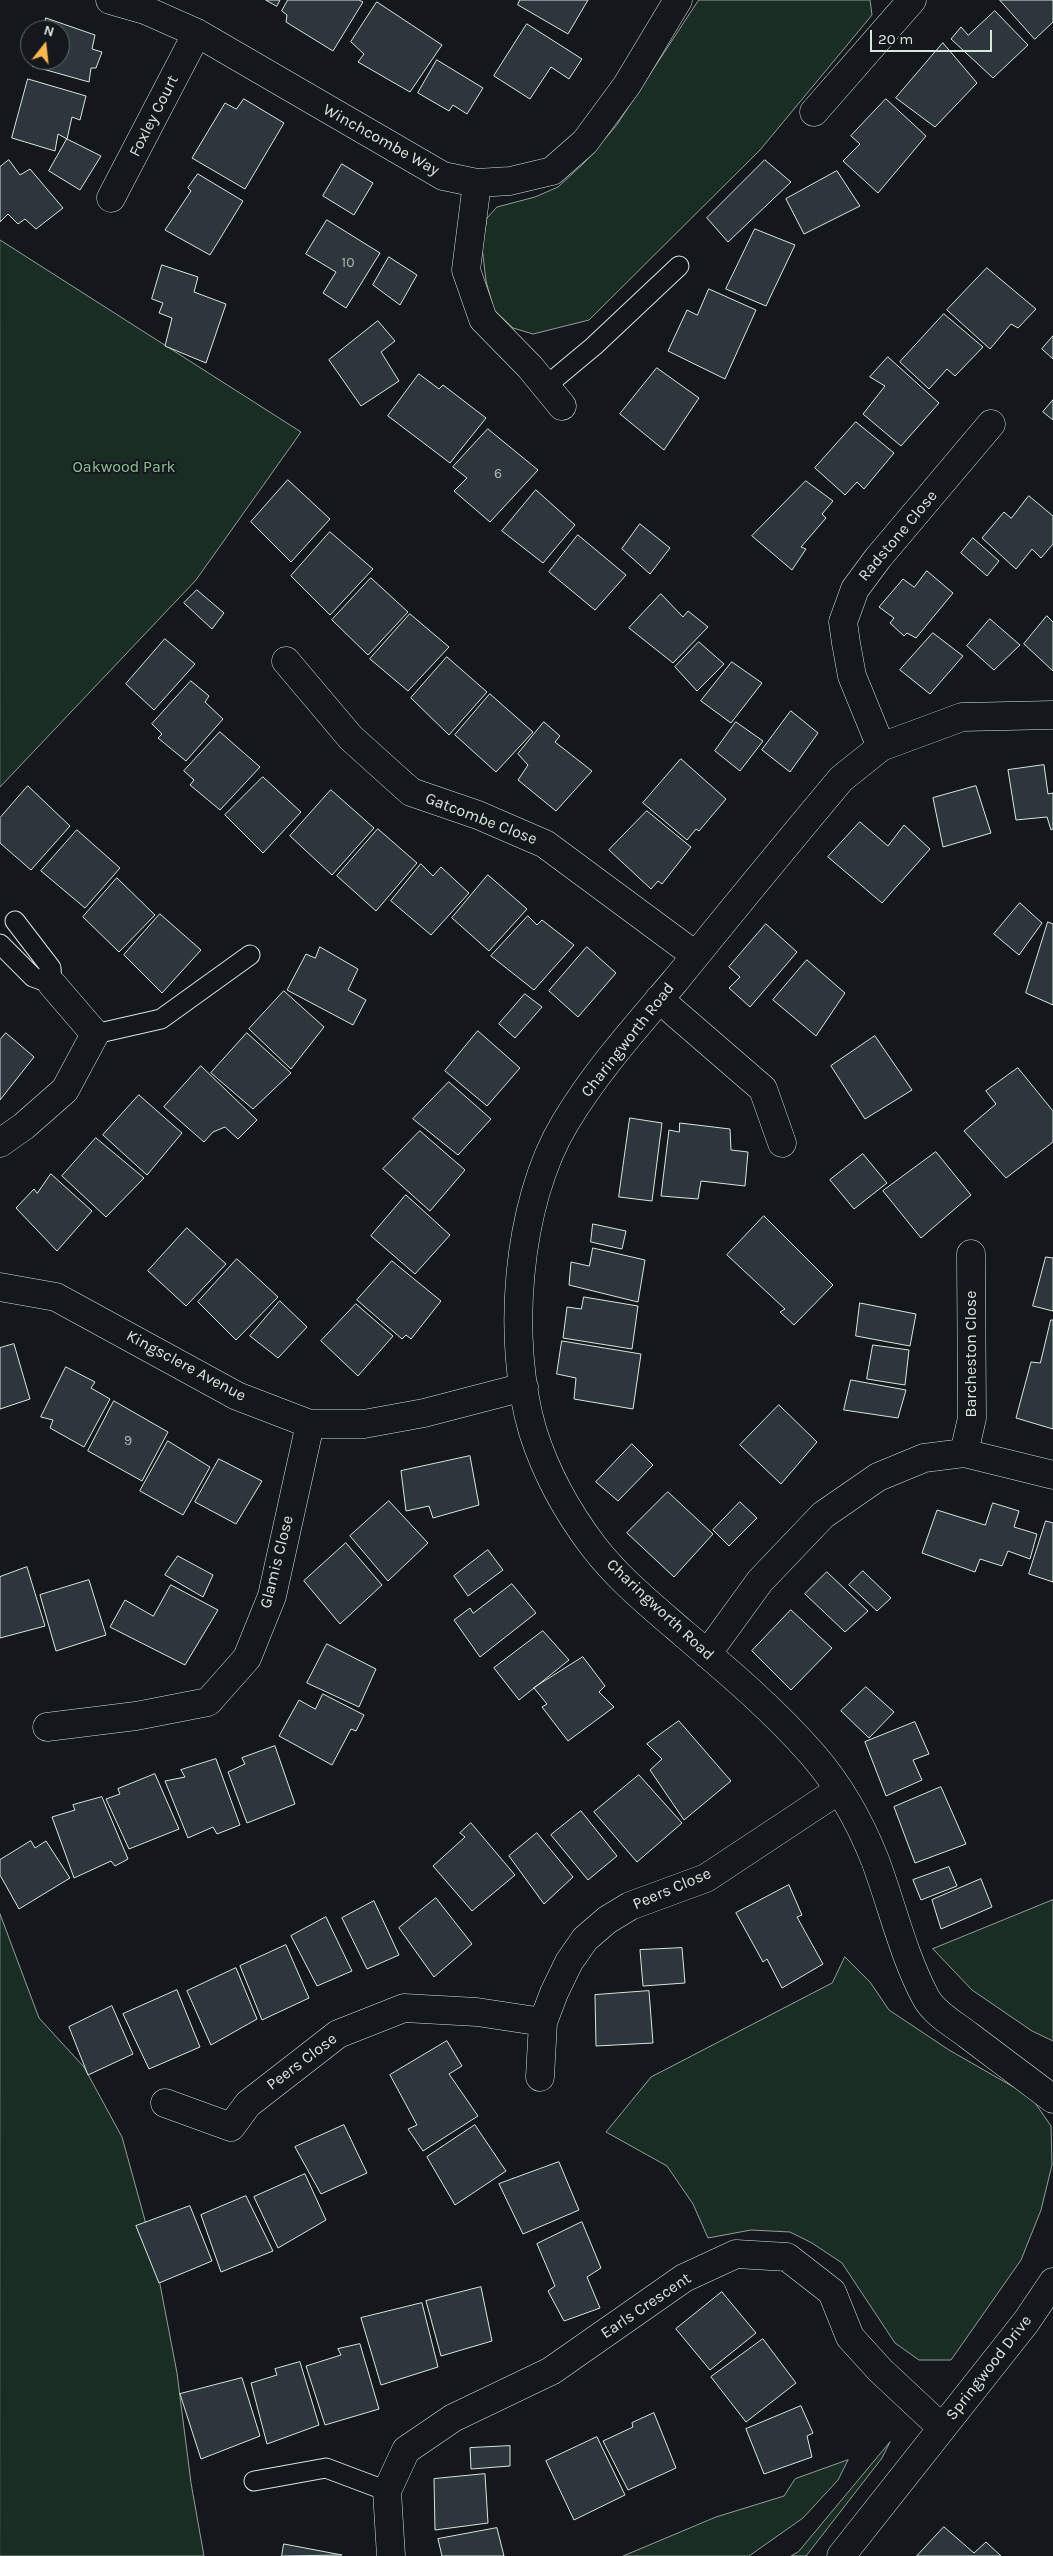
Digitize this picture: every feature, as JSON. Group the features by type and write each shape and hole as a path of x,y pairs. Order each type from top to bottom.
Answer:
{"street":[{"name":"Winchcombe Way","path":"110,0 145,10 197,33 443,176 477,182 510,181 552,171 585,142 627,85 678,0"},
{"path":"814,112 911,0"},
{"name":"Foxley Court","path":"111,198 197,33"},
{"path":"477,182 466,270 483,318 554,396"},
{"name":"Radstone Close","path":"881,747 852,676 846,643 843,622 854,589 991,424"},
{"name":"Gatcombe Close","path":"286,661 351,738 411,792 478,815 545,844 696,955"},
{"name":"Charingworth Road","path":"1053,715 962,717 881,747 841,779 604,1065 564,1124 539,1176 524,1247 519,1288 519,1333 524,1387 533,1431 548,1471 569,1510 595,1549 632,1588 772,1712 815,1757 839,1790 860,1826 870,1848 897,1928 928,2002 955,2025 1053,2099"},
{"path":"0,1143 24,1126 65,1090 95,1034 52,984"},
{"path":"659,999 763,1089 782,1143"},
{"name":"Barcheston Close","path":"964,1452 972,1418 971,1254"},
{"name":"Kingsclere Avenue","path":"0,1287 56,1297 237,1396 310,1424 373,1422 424,1414 524,1387"},
{"name":"Glamis Close","path":"48,1727 136,1716 208,1702 247,1658 272,1596 310,1424"},
{"path":"707,1654 760,1581 823,1515 878,1477 924,1458 964,1452 1053,1475"},
{"name":"Peers Close","path":"540,2077 543,2022 554,1992 569,1962 585,1939 607,1920 630,1906 706,1878 839,1790"},
{"name":"Peers Close","path":"165,2103 231,2127 248,2104 338,2034 404,2008 477,2012 543,2022"},
{"name":"Earls Crescent","path":"391,2556 387,2491 406,2450 453,2418 551,2372 684,2278 736,2254 787,2257 832,2292 850,2338 880,2370 942,2428"},
{"name":"Springwood Drive","path":"841,2556 1026,2322 1053,2282"}],"lane":[{"path":"554,396 594,346 679,266"},
{"path":"0,944 33,977 52,984 51,968 15,921"},
{"path":"95,1034 161,1018 250,955"},
{"path":"254,2481 326,2468 387,2491"}],"green space":[{"path":"699,0 870,0 872,15 760,150 589,320 533,334 513,328 494,310 486,281 482,247 487,218 497,207 535,197 558,187 584,163 616,126"},
{"name":"Oakwood Park","path":"0,240 301,432 196,580 0,787"},
{"path":"1053,1900 1053,2041 1032,2031 972,1990 933,1949"},
{"path":"0,1914 39,2018 84,2067 122,2137 154,2253 177,2373 191,2483 204,2556 0,2556"},
{"path":"845,1957 870,1982 889,2010 949,2050 1031,2097 1051,2126 1052,2165 1041,2210 1021,2260 951,2360 919,2360 895,2343 842,2263 812,2243 790,2232 751,2230 708,2238 693,2204 667,2166 606,2132 651,2077 832,1983"},
{"path":"890,2442 882,2458 806,2556 791,2556 798,2552"},
{"path":"848,2460 838,2480 803,2518 749,2556 623,2556 716,2517 784,2496 795,2479"}],"building":[{"path":"266,0 280,0 277,6"},
{"path":"288,0 359,0 363,2 333,51 286,22 287,15 282,11"},
{"path":"520,0 588,0 568,34 518,5"},
{"path":"1000,0 1053,0 1053,22 1035,39"},
{"path":"377,2 442,45 410,92 358,62 364,54 351,42"},
{"path":"995,11 1028,45 993,78 951,39 961,27 968,35"},
{"path":"527,24 582,59 569,79 551,67 530,99 494,76"},
{"path":"70,26 95,35 92,49 102,52 96,68 91,68 89,82 46,70 70,70"},
{"path":"943,43 977,83 935,127 896,98"},
{"path":"437,60 483,88 467,114 453,105 449,111 418,93"},
{"path":"28,79 86,96 80,120 72,117 67,139 58,134 55,151 12,138"},
{"path":"244,99 284,123 245,189 192,158 225,103 236,109"},
{"path":"886,99 926,136 878,193 843,161 860,144 851,136"},
{"path":"67,139 101,156 80,190 49,171"},
{"path":"9,160 20,175 30,169 63,208 36,229 25,219 18,224 8,214 0,222 0,167"},
{"path":"765,160 791,182 728,242 707,218"},
{"path":"342,164 373,183 354,215 323,196"},
{"path":"837,171 860,206 804,234 786,199"},
{"path":"198,174 243,201 210,255 165,230 191,191 188,188"},
{"path":"327,220 380,253 346,308 323,293 336,272 306,254"},
{"path":"755,229 795,245 766,306 726,289"},
{"path":"389,257 417,275 400,305 373,285"},
{"path":"162,265 198,277 194,292 226,304 206,363 165,346 172,318 159,313 163,303 152,299"},
{"path":"987,268 1036,309 1018,328 1011,324 990,349 947,310"},
{"path":"709,289 756,310 725,379 668,351 687,310 697,315"},
{"path":"944,314 983,347 955,376 947,369 929,389 900,362"},
{"path":"378,321 395,341 381,352 399,381 361,406 329,360"},
{"path":"1053,336 1053,359 1042,349"},
{"path":"888,357 939,403 901,446 863,414 885,386 870,377"},
{"path":"657,368 699,398 664,450 620,414"},
{"path":"419,374 439,389 443,385 486,418 450,463 388,416"},
{"path":"1053,400 1053,420 1043,412"},
{"path":"856,422 894,453 864,489 857,482 845,495 815,468"},
{"path":"488,429 538,470 490,522 454,491 467,478 453,467"},
{"path":"288,480 330,519 291,562 251,522"},
{"path":"806,481 833,501 822,514 826,518 801,547 806,549 792,570 752,536"},
{"path":"536,490 575,525 543,563 502,531"},
{"path":"1029,496 1053,516 1053,544 1041,558 1032,549 1016,569 982,538 1004,512 1011,518"},
{"path":"640,524 670,548 650,574 622,549"},
{"path":"330,532 373,569 330,615 291,576"},
{"path":"578,535 626,575 595,610 549,572"},
{"path":"973,538 999,561 987,576 961,553"},
{"path":"927,571 953,593 916,638 907,633 904,636 890,623 894,618 879,607 903,579 914,587"},
{"path":"371,578 408,612 368,655 332,620"},
{"path":"197,590 224,613 212,629 184,603"},
{"path":"661,594 683,617 688,611 708,627 673,663 629,628"},
{"path":"410,614 449,647 408,691 370,659"},
{"path":"1047,616 1053,622 1053,671 1024,644"},
{"path":"990,619 1020,645 994,670 967,646"},
{"path":"933,633 963,656 930,694 900,670"},
{"path":"165,639 195,664 154,710 126,684"},
{"path":"699,642 724,664 697,691 675,667"},
{"path":"447,657 487,692 449,735 411,698"},
{"path":"732,662 762,683 731,723 701,701"},
{"path":"191,681 209,696 205,702 223,719 186,761 158,738 162,734 152,724"},
{"path":"490,694 533,732 496,772 455,735"},
{"path":"791,711 818,733 790,772 762,750"},
{"path":"544,722 560,736 555,742 592,771 556,811 518,780 528,765 518,754"},
{"path":"736,722 763,741 740,771 715,751"},
{"path":"220,732 260,767 220,810 190,785 194,780 184,771"},
{"path":"681,759 726,799 699,831 696,829 687,840 643,803"},
{"path":"1044,765 1048,794 1053,793 1053,829 1051,830 1047,817 1016,820 1008,770"},
{"path":"263,777 301,812 263,853 225,815"},
{"path":"28,786 70,826 31,870 0,843 0,818"},
{"path":"976,786 991,833 943,847 933,798"},
{"path":"331,790 374,828 332,875 290,836"},
{"path":"647,811 691,847 662,884 658,881 651,889 609,850"},
{"path":"860,822 888,846 904,825 930,849 882,903 828,857"},
{"path":"378,829 417,863 376,911 337,876"},
{"path":"77,830 120,868 85,908 41,871"},
{"path":"421,864 433,876 441,867 469,893 431,935 391,901"},
{"path":"488,875 527,909 489,951 452,918"},
{"path":"117,878 155,915 119,952 83,917"},
{"path":"1020,903 1042,923 1019,955 994,934"},
{"path":"160,914 201,950 162,993 124,955"},
{"path":"528,916 537,925 542,920 574,945 534,990 491,956"},
{"path":"1048,922 1053,924 1053,1005 1026,993"},
{"path":"766,924 797,952 750,1007 729,988 740,977 729,967"},
{"path":"320,947 358,969 348,990 366,1000 353,1025 287,990 306,954 315,958"},
{"path":"587,947 616,973 578,1017 549,991"},
{"path":"807,960 845,993 816,1036 773,1000"},
{"path":"284,991 324,1027 291,1069 249,1029"},
{"path":"525,994 542,1007 515,1038 499,1024"},
{"path":"478,1031 520,1068 487,1106 445,1071"},
{"path":"6,1033 34,1057 0,1100 0,1040"},
{"path":"247,1033 291,1073 253,1109 211,1073"},
{"path":"875,1036 912,1090 865,1119 831,1066"},
{"path":"201,1066 257,1120 238,1139 225,1127 213,1132 204,1142 164,1107"},
{"path":"1018,1068 1053,1111 1053,1142 1006,1178 964,1131 996,1104 986,1091"},
{"path":"449,1082 491,1119 458,1155 413,1119"},
{"path":"139,1095 182,1133 147,1175 103,1135"},
{"path":"630,1118 662,1123 652,1201 619,1197"},
{"path":"680,1123 730,1129 731,1150 748,1152 745,1186 701,1181 698,1199 661,1196 669,1130 679,1132"},
{"path":"420,1131 465,1170 430,1211 383,1169"},
{"path":"96,1138 144,1178 106,1217 62,1176"},
{"path":"936,1152 971,1195 921,1238 883,1191"},
{"path":"863,1154 887,1183 854,1209 830,1180"},
{"path":"51,1174 92,1211 57,1251 16,1208 34,1189 37,1193"},
{"path":"406,1195 450,1235 415,1274 371,1236"},
{"path":"764,1216 833,1285 794,1325 780,1312 785,1309 727,1255"},
{"path":"593,1224 626,1231 622,1249 591,1242"},
{"path":"187,1228 226,1264 186,1306 148,1271"},
{"path":"593,1248 645,1260 638,1302 569,1285 571,1262 589,1266"},
{"path":"1046,1257 1053,1258 1053,1311 1033,1306"},
{"path":"237,1259 278,1297 236,1340 198,1302"},
{"path":"392,1261 441,1301 411,1339 406,1335 402,1339 357,1300"},
{"path":"584,1297 638,1306 632,1349 563,1338 567,1307 581,1309"},
{"path":"280,1301 307,1327 278,1358 250,1336"},
{"path":"860,1303 916,1314 910,1346 856,1336"},
{"path":"356,1304 393,1336 358,1376 321,1341"},
{"path":"1051,1320 1053,1320 1053,1429 1016,1418 1031,1362 1040,1363"},
{"path":"562,1341 641,1354 633,1409 574,1399 576,1378 557,1374"},
{"path":"14,1344 30,1399 0,1409 0,1348"},
{"path":"873,1345 909,1350 905,1385 867,1379"},
{"path":"66,1367 95,1382 91,1388 110,1399 84,1447 50,1428 53,1420 41,1417"},
{"path":"851,1380 906,1390 898,1418 844,1410"},
{"path":"114,1401 168,1432 142,1481 88,1451"},
{"path":"779,1405 817,1442 781,1484 740,1445"},
{"path":"168,1441 210,1467 183,1515 140,1491"},
{"path":"632,1444 653,1465 618,1501 596,1482"},
{"path":"470,1456 479,1505 433,1518 429,1506 406,1511 401,1471"},
{"path":"219,1459 262,1481 236,1524 195,1502"},
{"path":"668,1492 713,1534 674,1577 627,1533"},
{"path":"389,1501 428,1543 388,1581 350,1536"},
{"path":"740,1502 757,1518 729,1546 713,1530"},
{"path":"993,1503 1019,1511 1014,1527 1037,1534 1030,1559 1008,1551 1002,1566 980,1559 975,1572 922,1553 937,1510 985,1525"},
{"path":"1046,1521 1053,1523 1053,1582 1029,1574"},
{"path":"346,1543 382,1585 340,1624 304,1581"},
{"path":"488,1550 503,1570 468,1596 454,1576"},
{"path":"178,1556 213,1575 203,1597 165,1575"},
{"path":"27,1567 45,1626 0,1638 0,1577"},
{"path":"863,1571 891,1598 877,1611 849,1585"},
{"path":"827,1572 868,1611 845,1632 805,1594"},
{"path":"89,1580 106,1635 56,1651 40,1595"},
{"path":"512,1584 536,1613 480,1657 454,1620 470,1608 473,1613"},
{"path":"171,1585 218,1610 185,1665 110,1627 125,1600 153,1616"},
{"path":"791,1610 832,1648 791,1690 752,1651"},
{"path":"543,1631 569,1660 519,1700 494,1668"},
{"path":"327,1644 376,1669 359,1707 307,1683"},
{"path":"583,1657 605,1686 599,1692 614,1707 568,1741 542,1707 547,1704 534,1688"},
{"path":"866,1687 894,1712 869,1738 841,1711"},
{"path":"323,1694 364,1715 356,1731 351,1729 332,1765 279,1736 299,1700 315,1709"},
{"path":"679,1721 731,1781 684,1820 650,1770 662,1759 647,1744"},
{"path":"915,1722 929,1754 913,1760 922,1780 886,1796 865,1742"},
{"path":"275,1746 295,1804 247,1823 228,1772 245,1764 242,1758"},
{"path":"216,1759 240,1825 217,1834 213,1827 188,1838 165,1781 185,1777 181,1770"},
{"path":"155,1774 179,1829 129,1849 106,1799 120,1794 118,1789"},
{"path":"639,1775 682,1823 637,1862 594,1812"},
{"path":"941,1787 966,1844 915,1863 894,1807"},
{"path":"102,1797 128,1859 115,1866 111,1861 74,1878 52,1817 75,1810 73,1805"},
{"path":"581,1811 617,1856 588,1880 551,1835"},
{"path":"471,1823 515,1875 472,1911 433,1866 465,1837 460,1833"},
{"path":"537,1833 573,1877 544,1904 509,1856"},
{"path":"31,1841 35,1848 46,1841 70,1878 19,1909 0,1875 0,1860"},
{"path":"949,1867 957,1886 921,1900 913,1880"},
{"path":"981,1879 992,1907 941,1929 932,1900"},
{"path":"789,1885 802,1915 797,1917 823,1964 782,1988 767,1959 763,1962 736,1913"},
{"path":"436,1898 472,1944 434,1977 399,1928"},
{"path":"374,1901 399,1955 367,1969 342,1918"},
{"path":"326,1917 352,1971 317,1986 291,1936"},
{"path":"286,1945 309,1998 262,2020 240,1966"},
{"path":"682,1948 685,1983 643,1986 640,1950"},
{"path":"236,1968 257,2019 211,2045 187,1991"},
{"path":"177,1990 200,2047 149,2069 123,2014"},
{"path":"649,1991 653,2043 596,2046 595,1995"},
{"path":"112,2006 133,2054 88,2075 69,2027"},
{"path":"447,2041 462,2066 449,2074 478,2116 423,2151 408,2129 417,2125 390,2075"},
{"path":"344,2125 367,2173 321,2194 295,2147"},
{"path":"475,2125 506,2171 455,2205 427,2157"},
{"path":"559,2162 579,2210 523,2234 499,2184"},
{"path":"305,2174 326,2220 278,2248 254,2197"},
{"path":"246,2196 273,2251 221,2272 201,2215"},
{"path":"190,2206 212,2261 159,2283 136,2226"},
{"path":"582,2222 601,2268 587,2277 600,2308 564,2321 548,2291 555,2286 537,2244"},
{"path":"481,2287 492,2341 441,2356 426,2301"},
{"path":"722,2292 756,2333 710,2370 676,2329"},
{"path":"422,2303 438,2367 381,2385 361,2318"},
{"path":"763,2339 796,2383 746,2422 711,2377"},
{"path":"360,2344 379,2409 325,2425 306,2366 341,2355 338,2349"},
{"path":"300,2362 319,2425 267,2444 251,2383 277,2375 275,2369"},
{"path":"242,2378 260,2436 201,2459 180,2394"},
{"path":"801,2406 813,2433 807,2436 812,2457 764,2474 746,2429"},
{"path":"654,2413 676,2468 628,2490 603,2441 633,2427 632,2423"},
{"path":"597,2437 625,2495 574,2520 546,2461"},
{"path":"510,2446 510,2466 471,2469 470,2448"},
{"path":"485,2474 488,2523 435,2530 434,2479"},
{"path":"944,2527 974,2553 986,2542 1001,2556 917,2556"},
{"path":"497,2528 504,2556 442,2556 438,2539"},
{"path":"284,2544 342,2555 282,2556"}]}
